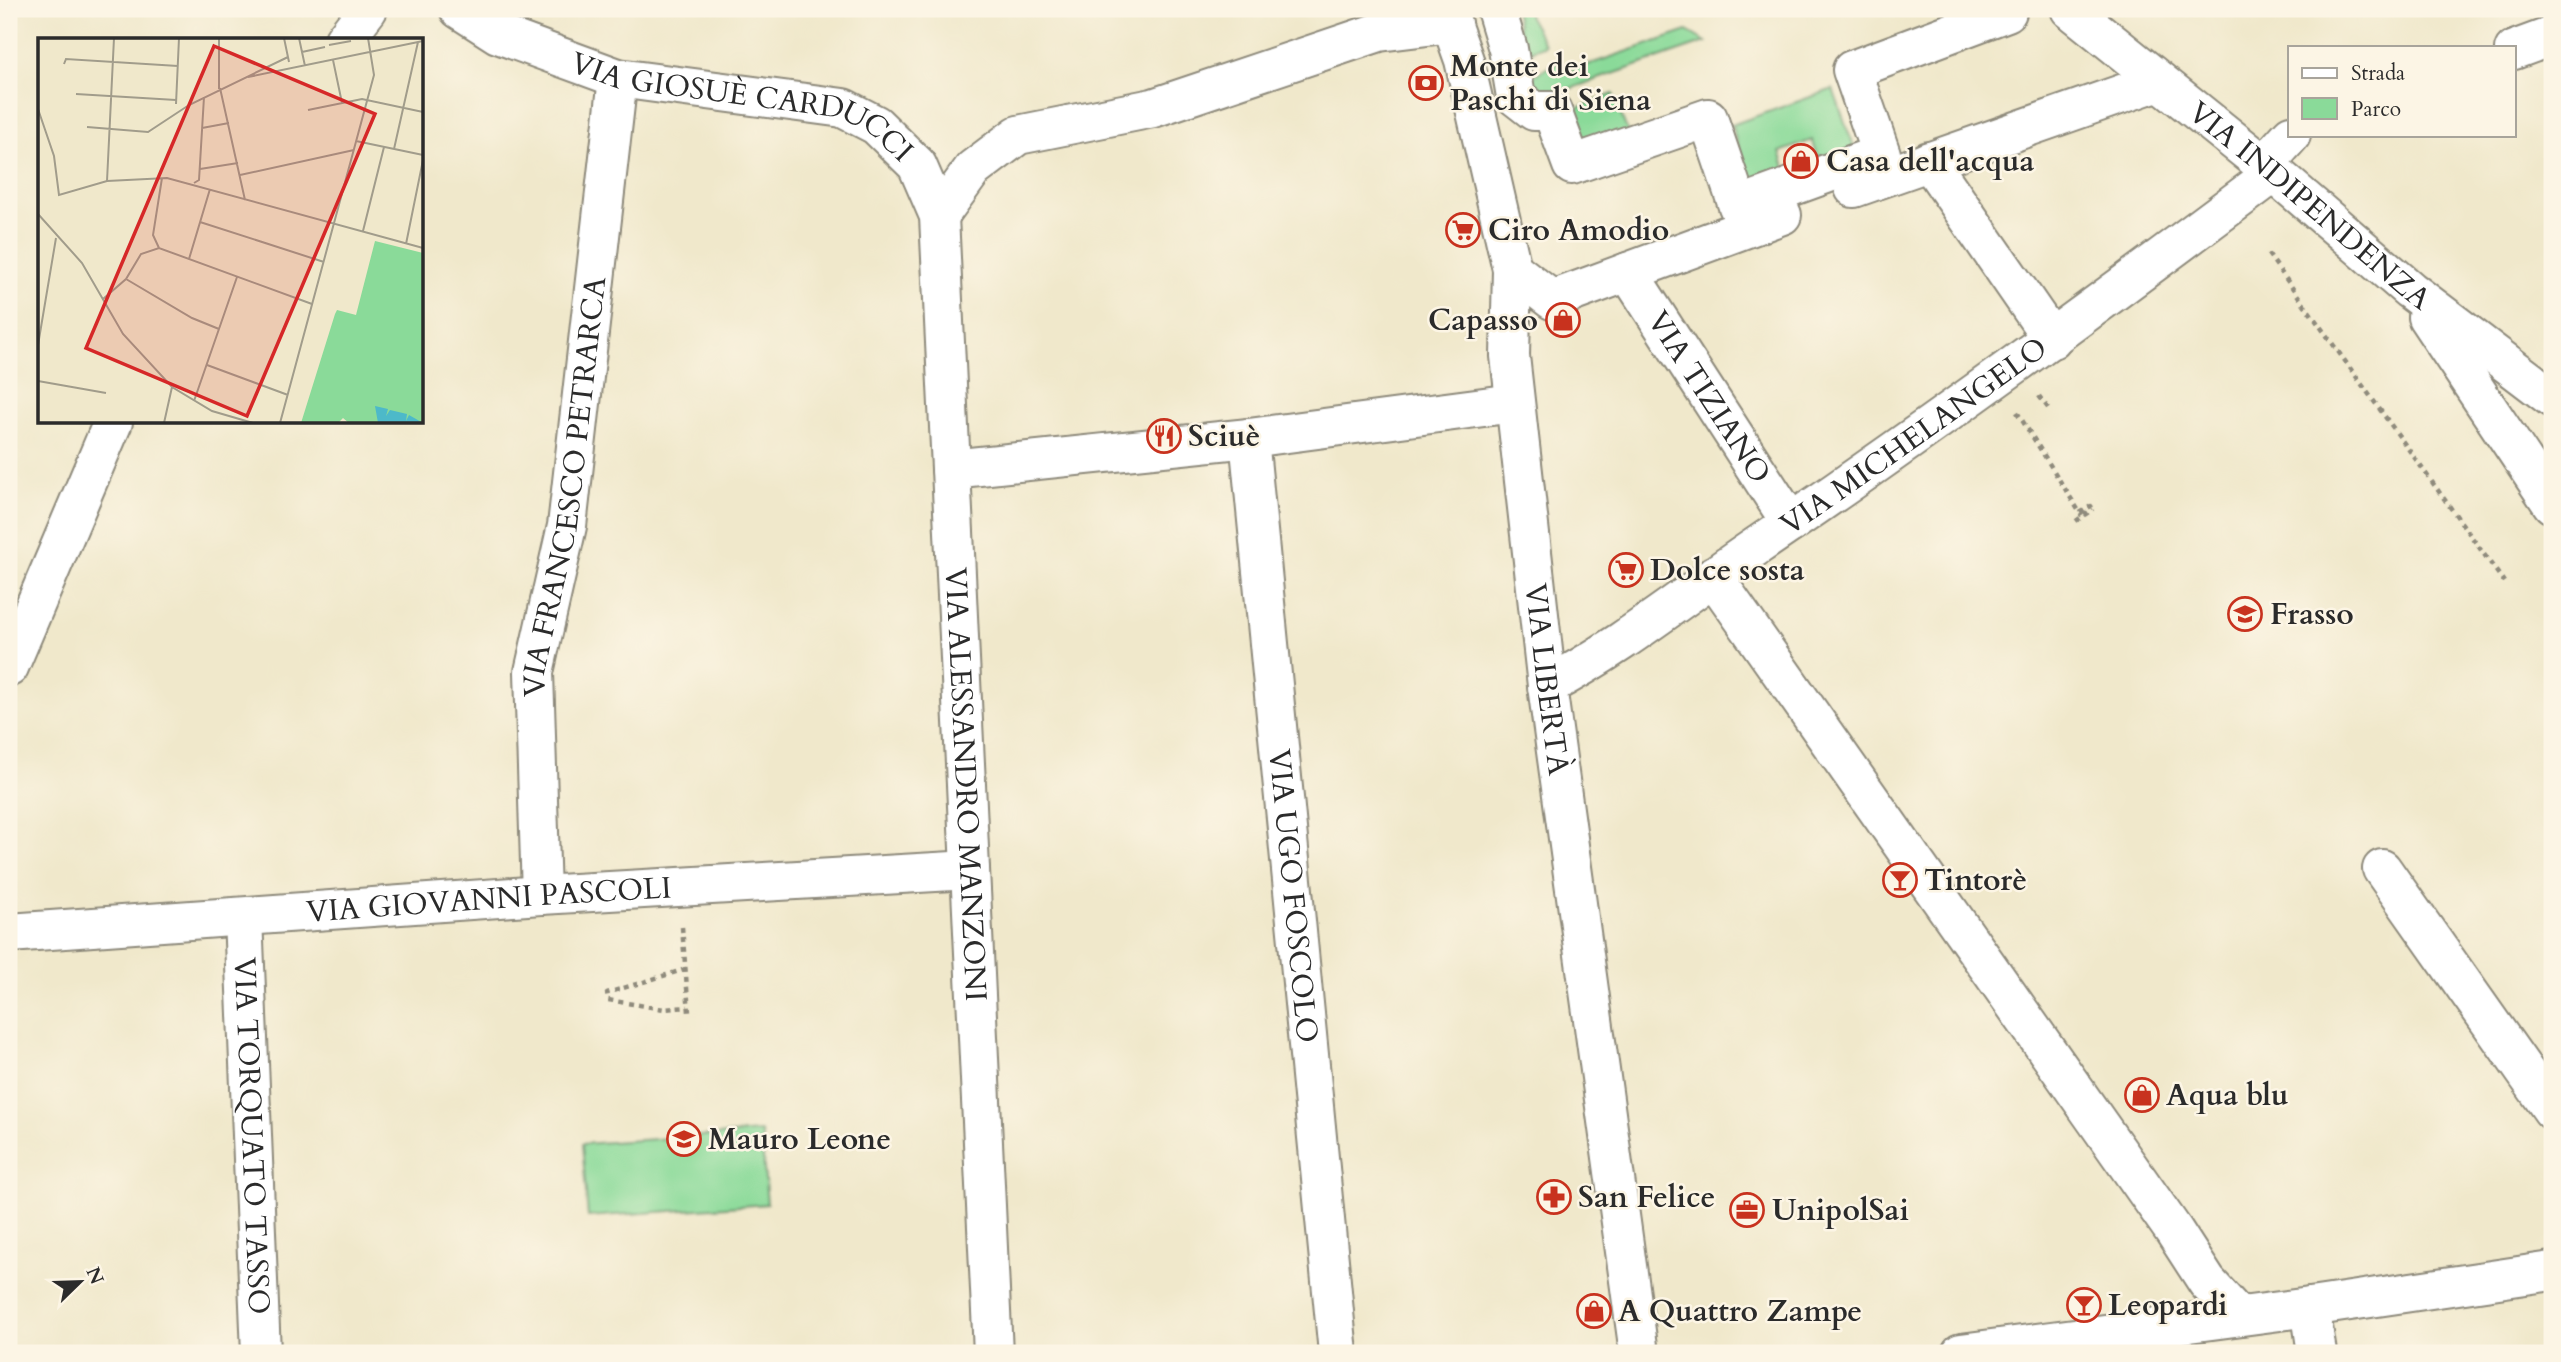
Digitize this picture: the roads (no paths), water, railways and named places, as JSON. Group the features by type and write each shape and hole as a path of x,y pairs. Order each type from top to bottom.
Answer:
{"street":[{"path":"346,38 368,9"},
{"name":"VIA GIOSUÈ CARDUCCI","path":"459,9 498,34 618,78 843,108 876,125 918,165 939,216"},
{"path":"1496,9 1508,50 1516,97 1534,111 1552,111 1572,165 1708,118 1738,206 1881,154 1852,69 2007,12 2003,9"},
{"name":"VIA INDIPENDENZA","path":"2070,9 2269,169 2410,290 2552,398"},
{"path":"939,216 974,169 1018,135 1153,108 1379,32 1449,16"},
{"name":"VIA LIBERTÀ","path":"1449,16 1464,60 1512,270 1510,356 1546,686 1639,1353"},
{"path":"2516,49 2552,36"},
{"name":"VIA FRANCESCO PETRARCA","path":"541,895 534,672 567,526 618,78"},
{"path":"1512,270 1552,300 1929,161 2159,81"},
{"name":"VIA MICHELANGELO","path":"1546,686 1600,656 2052,339 2269,169 2290,136"},
{"path":"1929,161 2052,339"},
{"name":"VIA ALESSANDRO MANZONI","path":"939,216 993,1353"},
{"name":"VIA TIZIANO","path":"1628,272 1791,523"},
{"path":"2410,290 2552,504"},
{"path":"951,469 1249,438 1514,403"},
{"path":"9,667 112,424"},
{"name":"VIA UGO FOSCOLO","path":"1249,438 1338,1353"},
{"path":"1713,576 2166,1219 2207,1282 2238,1316"},
{"path":"2382,869 2548,1095"},
{"name":"VIA GIOVANNI PASCOLI","path":"9,933 541,895 970,870"},
{"name":"VIA TORQUATO TASSO","path":"243,918 261,1353"},
{"path":"1961,1353 2156,1340 2238,1316 2552,1271"},
{"path":"2310,1307 2317,1353"}],"place":[{"name":"Monte dei Paschi di Siena","path":"1426,83"},
{"name":"Casa dell'acqua","path":"1801,161"},
{"name":"Ciro Amodio","path":"1463,230"},
{"name":"Capasso","path":"1563,320"},
{"name":"Sciuè","path":"1164,436"},
{"name":"Dolce sosta","path":"1626,570"},
{"name":"Frasso","path":"2245,614"},
{"name":"Tintorè","path":"1900,880"},
{"name":"Aqua blu","path":"2142,1095"},
{"name":"Mauro Leone","path":"684,1139"},
{"name":"San Felice","path":"1554,1197"},
{"name":"UnipolSai","path":"1747,1210"},
{"name":"Leopardi","path":"2084,1305"},
{"name":"A Quattro Zampe","path":"1594,1311"}]}
